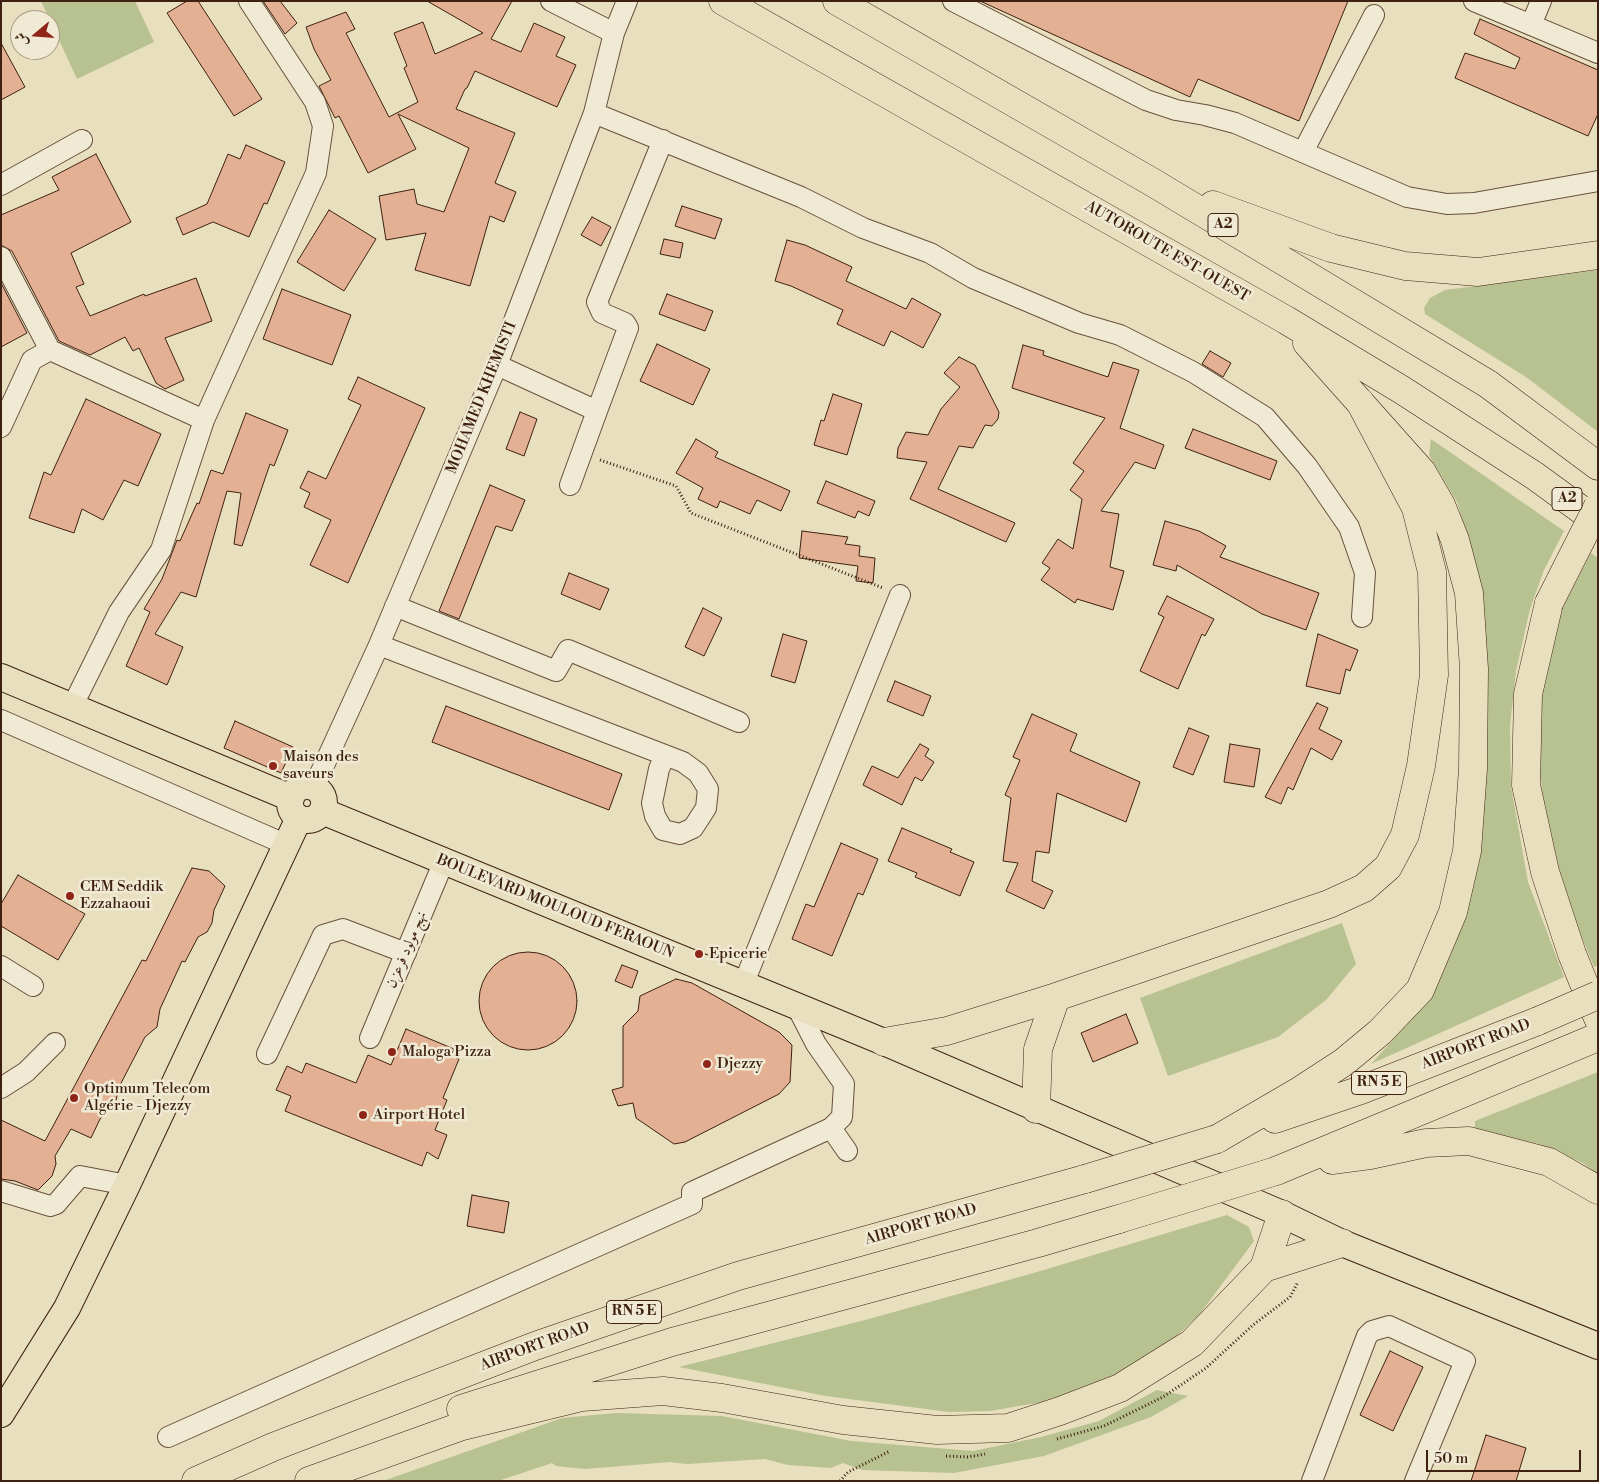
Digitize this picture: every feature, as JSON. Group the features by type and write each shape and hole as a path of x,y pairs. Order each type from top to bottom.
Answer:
{"highway":[{"name":"AUTOROUTE EST-OUEST","path":"723,1 1286,320 1402,390 1535,476 1598,522"},
{"name":"A2","path":"837,1 1152,182 1488,384 1598,466"},
{"path":"1152,182 1331,248 1405,266 1478,272 1598,255"},
{"path":"1217,1139 1301,1090 1344,1062 1380,1032 1420,990 1453,912 1467,851 1473,760 1474,669 1469,593 1455,540 1436,497 1422,472 1286,320"},
{"path":"884,1042 947,1031 1056,997 1328,904 1364,888 1388,867 1405,835 1421,766 1434,675 1432,572 1416,508 1360,402"},
{"path":"1598,506 1549,602 1528,694 1526,785 1545,872 1572,954 1598,1018"},
{"name":"AIRPORT ROAD","path":"196,1481 273,1447 535,1346 729,1279 1085,1179 1217,1139 1361,1090 1538,1021 1598,995"},
{"path":"1036,1109 1038,1049 1056,997"},
{"name":"RN 5 E","path":"292,1481 458,1410 672,1342 1038,1244 1286,1168 1598,1038"},
{"path":"1286,1168 1370,1155 1426,1143 1469,1141 1549,1162 1598,1190"},
{"path":"309,1481 458,1427 582,1397 663,1392 722,1398 843,1420 937,1430 1008,1428 1120,1388 1192,1344 1264,1268 1282,1214"},
{"path":"1264,1268 1342,1243"}],"main road":[{"name":"BOULEVARD MOULOUD FERAOUN","path":"1,677 884,1042 1282,1214 1342,1243 1598,1346"},
{"path":"1,1414 67,1308 127,1186 307,804"}],"street":[{"path":"72,707 119,612 161,550 204,420 316,173 323,126 315,102 249,1"},
{"path":"551,1 614,33"},
{"name":"MOHAMED KHEMISTI","path":"307,804 395,606 497,365 594,113 614,33 627,1"},
{"path":"953,1 1146,100 1176,110 1220,118 1394,192 1440,204 1474,203 1598,181"},
{"path":"1474,1 1598,53"},
{"path":"1532,25 1541,1"},
{"path":"1303,152 1374,15"},
{"path":"594,113 801,197 864,228 930,253 973,278 1071,319 1120,334 1193,372 1265,417 1307,466 1349,527 1365,573 1362,617"},
{"path":"1,185 82,140"},
{"path":"570,485 628,328 625,323 602,313 597,302 663,140"},
{"path":"1,257 50,350 204,420"},
{"path":"3,412 32,360 50,350"},
{"path":"497,365 597,411"},
{"path":"743,985 900,595"},
{"path":"395,606 556,670 568,650 738,722"},
{"path":"378,645 665,755"},
{"path":"1,720 287,845"},
{"name":"نهج مولود فرعزن","path":"370,1038 444,861"},
{"path":"267,1054 323,935 343,929 406,952"},
{"path":"1,966 33,986"},
{"path":"168,1437 692,1204 692,1192 831,1128 842,1117 844,1084 816,1044 797,1007"},
{"path":"1,1088 26,1072 55,1043"},
{"path":"831,1128 847,1152"},
{"path":"1,1191 50,1206 56,1204 80,1176 127,1186"},
{"path":"1312,1481 1368,1336 1372,1331 1389,1326 1464,1361 1415,1481"}],"path":[{"path":"600,460 676,486 691,513 900,595"}],"green space":[{"path":"41,1 135,1 154,42 77,79 60,42 60,10 45,10"},
{"path":"1598,270 1598,432 1526,377 1425,314 1424,308 1430,298 1445,290"},
{"path":"1431,439 1564,531 1544,570 1530,609 1516,671 1510,726 1511,786 1528,882 1564,977 1371,1064 1401,1031 1430,987 1450,948 1483,645 1479,574 1457,502 1429,455"},
{"path":"1591,553 1598,558 1598,965 1594,967 1565,896 1544,822 1537,718 1553,635 1565,603"},
{"path":"1342,923 1356,964 1326,1000 1278,1037 1168,1076 1140,998"},
{"path":"1598,1072 1598,1174 1583,1163 1539,1144 1475,1129 1475,1121"},
{"path":"1227,1215 1249,1227 1254,1241 1199,1315 1171,1341 1097,1386 1043,1402 990,1411 949,1412 826,1396 679,1367 869,1319 1037,1272"},
{"path":"1157,1390 1188,1396 1151,1417 1044,1456 954,1473 862,1470 843,1463 831,1468 788,1465 765,1459 687,1464 670,1462 585,1469 556,1466 552,1463 498,1481 383,1481 562,1418 616,1413 722,1416 851,1441 973,1451 1041,1437 1099,1421"}],"building":[{"path":"187,1 198,1 262,99 234,116 167,13"},
{"path":"263,1 280,1 297,23 285,34"},
{"path":"427,1 512,1 491,39 521,52 534,23 565,37 556,56 576,65 557,107 475,71 465,89 456,109 515,133 495,183 516,192 504,222 490,216 470,286 415,270 426,233 386,240 379,196 414,189 417,204 444,212 469,148 398,114 416,149 368,173 339,116 335,118 319,86 331,80 314,49 306,27 346,12 355,29 346,33 389,117 418,102 404,68 407,66 394,33 423,22 435,54 483,33"},
{"path":"980,1 1348,1 1299,121 1198,79 1190,97"},
{"path":"1480,19 1598,70 1598,114 1588,136 1455,78 1465,53 1515,69 1520,58 1474,34"},
{"path":"1,43 25,87 1,100"},
{"path":"246,145 285,162 267,204 264,203 249,237 213,222 183,235 176,218 207,204 228,154 240,159"},
{"path":"96,154 131,222 71,253 84,284 76,287 90,316 144,294 145,296 196,278 212,321 165,338 184,380 165,389 156,383 139,348 133,351 125,337 90,355 59,341 12,251 1,245 1,215 59,190 52,177"},
{"path":"682,206 722,219 715,239 675,226"},
{"path":"329,210 376,239 344,291 297,262"},
{"path":"592,217 611,227 601,246 581,235"},
{"path":"664,239 683,243 680,258 660,254"},
{"path":"787,240 805,245 852,267 846,281 906,309 912,298 941,314 923,348 891,331 884,346 837,324 843,310 791,286 775,281"},
{"path":"1,283 27,333 1,347"},
{"path":"282,289 351,315 332,365 263,339"},
{"path":"667,294 713,311 705,331 659,314"},
{"path":"657,344 710,369 693,405 640,381"},
{"path":"1023,345 1044,351 1043,355 1108,377 1113,362 1139,370 1120,428 1164,445 1155,469 1135,462 1101,511 1119,514 1110,567 1124,571 1113,610 1077,599 1075,603 1041,580 1050,568 1042,563 1058,539 1073,549 1082,499 1070,490 1084,471 1073,463 1105,418 1012,388"},
{"path":"1210,351 1231,363 1223,377 1202,364"},
{"path":"959,357 975,365 999,412 998,419 992,426 985,425 973,448 959,446 938,489 1015,523 1006,542 910,499 927,462 897,458 898,448 906,432 928,435 941,409 960,387 944,373"},
{"path":"358,377 425,408 348,583 310,565 331,520 304,507 310,493 300,488 308,471 326,479 361,405 348,399"},
{"path":"833,394 862,404 847,455 814,445 821,420 824,421"},
{"path":"86,399 161,434 138,486 124,480 103,520 82,509 74,533 29,518 44,472 51,475"},
{"path":"520,412 537,419 524,456 506,449"},
{"path":"246,413 288,430 274,466 270,464 242,546 234,544 241,493 227,491 196,597 181,592 155,634 183,647 167,685 126,666 150,612 144,609 162,579 177,540 180,541 197,503 199,504 211,470 223,474"},
{"path":"1193,429 1277,461 1270,480 1185,448"},
{"path":"696,439 718,452 715,457 790,491 781,511 757,500 750,514 720,501 717,508 698,499 703,488 676,473"},
{"path":"826,481 875,501 869,516 858,511 855,518 817,503"},
{"path":"490,485 525,500 512,531 496,526 459,619 439,611"},
{"path":"1165,521 1199,531 1226,546 1220,557 1319,593 1306,630 1262,614 1177,565 1176,571 1153,565"},
{"path":"802,531 848,537 845,544 860,546 859,556 875,558 873,583 856,581 858,566 799,558"},
{"path":"569,573 609,589 600,610 561,594"},
{"path":"1167,596 1214,619 1205,636 1202,634 1178,689 1140,671 1164,617 1158,614"},
{"path":"703,608 722,618 704,656 685,647"},
{"path":"783,634 807,641 795,683 771,676"},
{"path":"1318,634 1358,650 1350,671 1346,669 1340,694 1306,686"},
{"path":"895,681 931,696 923,716 887,701"},
{"path":"1317,703 1328,708 1319,729 1342,741 1332,760 1311,748 1293,790 1288,787 1281,804 1265,797"},
{"path":"446,706 622,774 609,810 432,742"},
{"path":"1032,714 1077,734 1070,751 1140,782 1126,822 1057,793 1049,853 1036,851 1032,881 1053,891 1044,909 1006,891 1018,863 1003,861 1011,798 1005,795 1020,760 1013,757"},
{"path":"235,721 293,747 281,773 224,748"},
{"path":"1189,728 1209,736 1193,775 1173,767"},
{"path":"920,744 929,749 925,756 934,762 922,781 915,777 902,805 863,785 872,766 898,778"},
{"path":"1230,744 1260,749 1254,787 1224,782"},
{"path":"902,828 952,849 950,852 974,862 960,896 915,877 917,873 888,861"},
{"path":"841,843 878,859 863,895 858,893 832,956 792,939 806,904 814,907"},
{"path":"192,868 209,871 225,886 214,910 212,923 207,932 198,937 185,962 182,961 160,1009 157,1027 145,1037 119,1087 115,1105 100,1119 91,1138 71,1129 55,1156 56,1164 52,1176 38,1190 15,1181 1,1179 1,1120 45,1141 142,960 146,961"},
{"path":"18,875 85,914 58,960 1,926 1,904"},
{"path":"528,952 547,956 563,966 573,982 577,1001 573,1020 563,1036 547,1046 528,1050 509,1046 493,1036 483,1020 479,1001 483,982 493,966 509,956"},
{"path":"622,965 638,971 632,988 615,981"},
{"name":"Djezzy","path":"676,979 692,983 779,1032 792,1045 790,1082 779,1094 685,1142 674,1144 636,1118 633,1103 618,1106 612,1090 623,1087 623,1026 638,1011 640,996"},
{"path":"1126,1014 1138,1043 1093,1062 1081,1033"},
{"name":"Airport Hotel","path":"406,1029 454,1049 451,1056 459,1059 443,1098 447,1100 435,1130 447,1135 438,1159 427,1152 422,1166 285,1111 291,1096 276,1090 287,1066 302,1073 306,1063 356,1083 368,1055 391,1065"},
{"path":"472,1195 509,1202 504,1233 467,1226"},
{"path":"1390,1351 1423,1367 1393,1431 1360,1415"},
{"path":"1486,1435 1526,1448 1516,1481 1471,1481"}],"place":[{"name":"Maison des saveurs","path":"273,766"},
{"name":"CEM Seddik Ezzahaoui","path":"70,896"},
{"name":"Epicerie","path":"699,954"},
{"name":"Maloga Pizza","path":"392,1052"},
{"name":"Djezzy","path":"707,1064"},
{"name":"Optimum Telecom Algérie - Djezzy","path":"74,1098"},
{"name":"Airport Hotel","path":"363,1115"}]}
